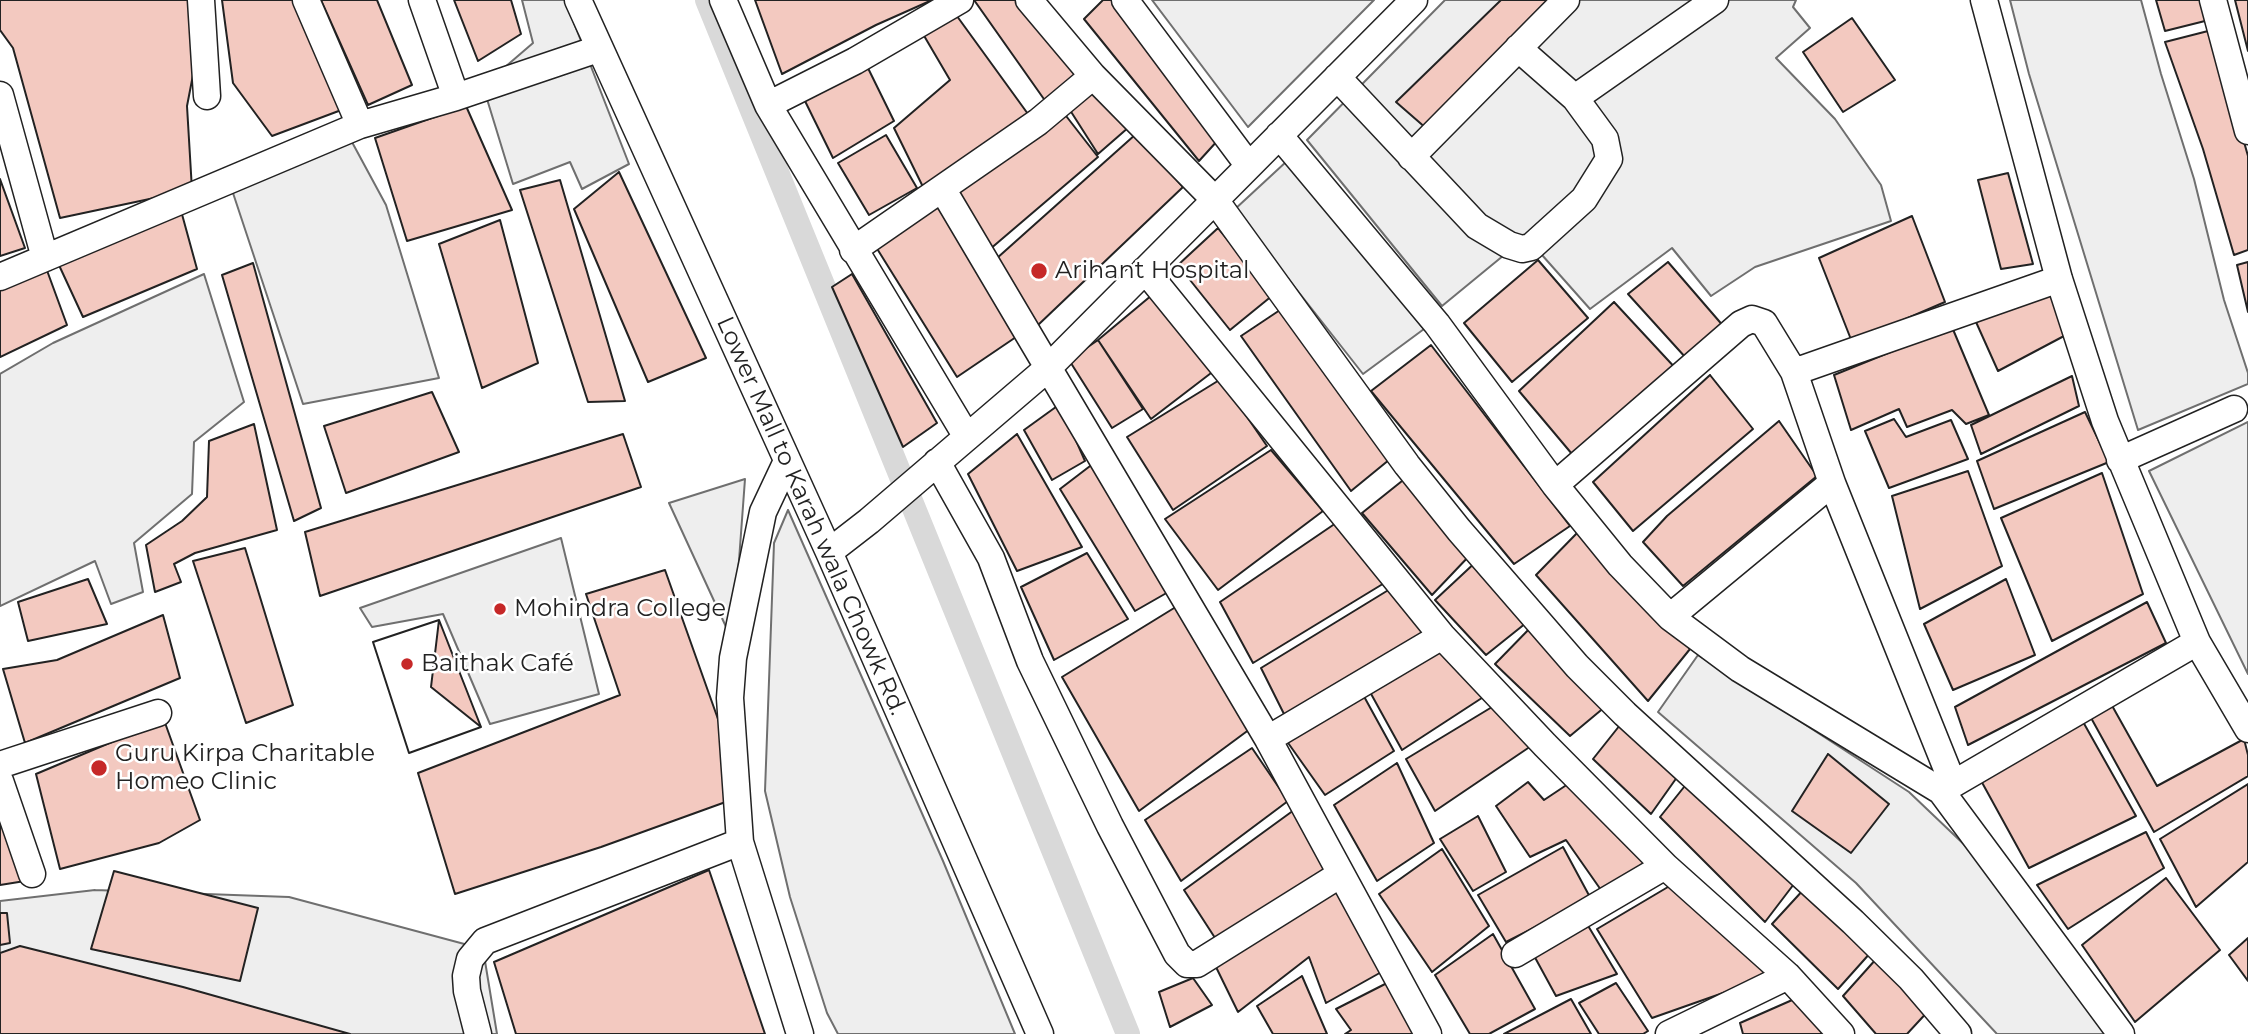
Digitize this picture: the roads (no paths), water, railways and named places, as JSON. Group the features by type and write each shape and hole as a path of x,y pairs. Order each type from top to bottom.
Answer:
{"street":[{"path":"201,0 207,96"},
{"path":"306,0 360,125"},
{"path":"422,0 456,97"},
{"name":"Lower Mall to Karah wala Chowk Rd.","path":"578,0 829,552 1040,1034"},
{"path":"723,0 768,105 967,437"},
{"path":"768,105 855,61 960,0"},
{"path":"1029,0 1093,76 1215,200 1407,465 1459,530 1577,666 1625,714 1853,922 1911,979 1958,1034"},
{"path":"1125,0 1249,166"},
{"path":"829,552 869,522 916,479 1048,369 1414,0"},
{"path":"1411,157 1566,0"},
{"path":"1575,98 1715,0"},
{"path":"1984,0 2059,279 2105,421 2197,642 2248,729"},
{"path":"2213,0 2248,131"},
{"path":"1337,78 1478,226 1522,250 1531,247 1584,200 1609,159 1605,138 1575,98 1518,48"},
{"path":"0,277 360,125 456,97 598,49"},
{"path":"853,250 1038,122 1093,76"},
{"path":"0,95 45,258"},
{"path":"1279,135 1437,324 1595,537 1670,617 1740,669 1947,788"},
{"path":"943,190 1268,739 1428,1034"},
{"path":"1144,270 1442,636 1665,866 1788,976 1841,1034"},
{"path":"1794,372 2059,279"},
{"path":"1555,485 1741,324 1752,319 1764,323 1794,372 1832,483 1947,788 2121,1034"},
{"path":"2120,460 2234,410"},
{"path":"787,461 763,512 733,658 730,698 740,842 800,1034"},
{"path":"937,462 991,558 1030,661 1110,826 1177,954 1187,964 1197,964 1342,874"},
{"path":"1670,617 1832,483"},
{"path":"1268,739 1442,636"},
{"path":"1947,788 2197,642"},
{"path":"0,765 158,713"},
{"path":"0,781 32,874"},
{"path":"478,1034 466,976 470,959 485,941 740,842"},
{"path":"1515,954 1665,866"},
{"path":"1669,1034 1788,976"}],"waterway":[{"path":"707,0 1128,1034"}],"place":[{"name":"Arihant Hospital","path":"1039,271"},
{"name":"Mohindra College","path":"500,609"},
{"name":"Baithak Café","path":"407,664"},
{"name":"Guru Kirpa Charitable Homeo Clinic","path":"99,768"}]}
